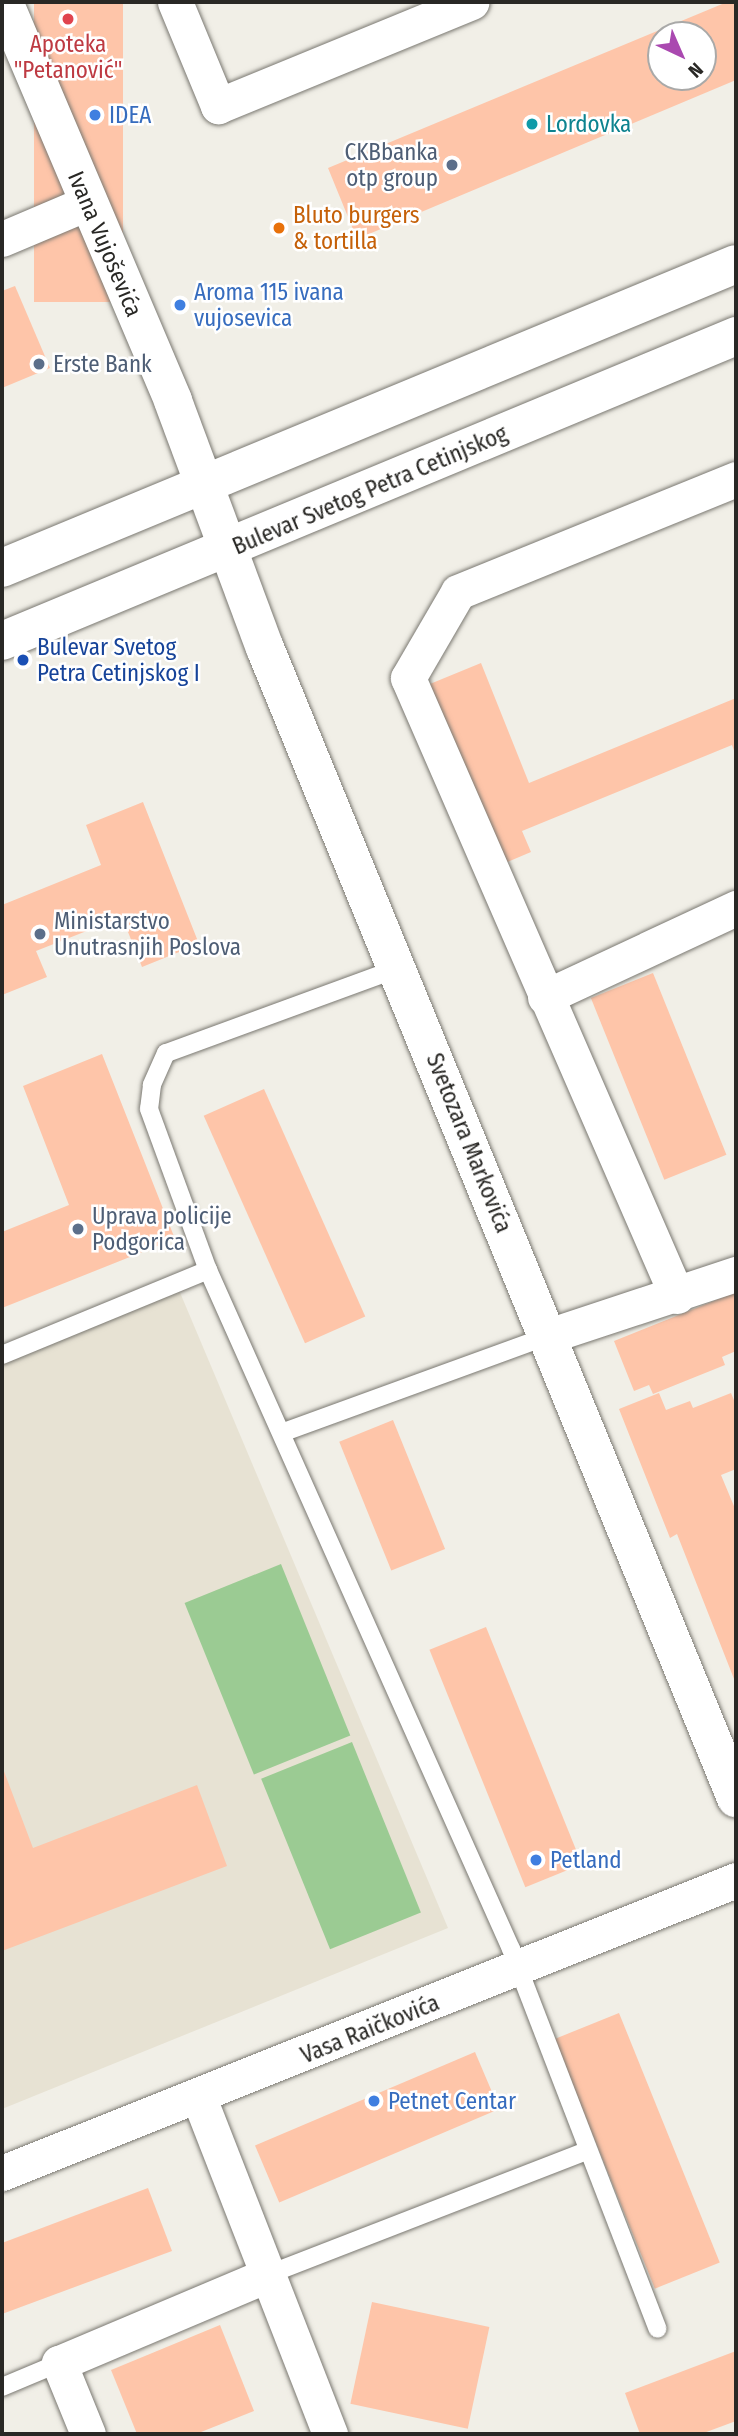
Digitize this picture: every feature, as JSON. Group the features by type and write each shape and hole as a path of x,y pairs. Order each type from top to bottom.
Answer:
{"street":[{"name":"Ivana Vujoševića","path":"4,2 207,485"},
{"path":"175,2 218,106 471,2"},
{"path":"2,239 88,203"},
{"path":"2,568 736,264"},
{"name":"Bulevar Svetog Petra Cetinjskog","path":"2,641 230,549 736,336"},
{"path":"677,1296 544,997 408,678 458,592 736,479"},
{"name":"Svetozara Markovića","path":"207,485 265,648 736,1798"},
{"path":"544,997 736,908"},
{"path":"548,1336 677,1296 736,1274"},
{"name":"Vasa Raičkovića","path":"2,2173 199,2098 736,1880"},
{"path":"199,2098 330,2434"},
{"path":"88,2434 59,2363 267,2275"}],"lane":[{"path":"396,969 166,1053 152,1086 149,1109 208,1270 284,1432 519,1968 587,2151 658,2329"},
{"path":"2,1355 208,1270"},
{"path":"284,1432 548,1336"},
{"path":"267,2275 587,2151"},
{"path":"2,2387 59,2363"}],"shaded area":[{"path":"176,1283 448,1928 2,2109 2,1357"}],"green space":[{"path":"281,1564 350,1736 254,1774 185,1603"},
{"path":"352,1742 421,1913 330,1949 261,1779"}],"building":[{"path":"34,2 123,2 123,302 34,302"},
{"name":"Lordovka","path":"727,2 736,2 736,80 717,88 717,21 681,21"},
{"name":"Lordovka","path":"647,35 647,91 710,91 357,239 328,168"},
{"path":"15,286 50,368 2,388 2,291"},
{"path":"481,663 529,783 736,698 736,756 732,745 522,831 531,852 498,866 425,686"},
{"path":"143,802 199,944 142,967 122,917 36,951 47,977 2,995 2,905 101,865 86,825"},
{"path":"653,973 726,1155 664,1180 591,998"},
{"path":"102,1054 175,1239 2,1308 2,1232 69,1205 23,1086"},
{"path":"264,1089 365,1316 305,1343 204,1116"},
{"path":"736,1292 736,1351 722,1357 725,1365 653,1394 649,1385 634,1391 614,1341"},
{"path":"659,1393 666,1410 690,1401 693,1408 731,1393 736,1405 736,1469 721,1475 736,1511 736,1684 677,1534 670,1538 619,1409"},
{"path":"393,1420 445,1549 391,1571 339,1442"},
{"path":"486,1627 582,1864 525,1887 429,1650"},
{"path":"2,1766 33,1848 197,1785 227,1866 2,1951"},
{"path":"619,2013 720,2262 655,2289 554,2039"},
{"path":"475,2052 499,2109 279,2202 255,2145"},
{"path":"148,2188 172,2251 2,2314 2,2243"},
{"path":"372,2302 489,2327 468,2429 350,2404"},
{"path":"220,2325 254,2411 196,2434 137,2434 111,2370"},
{"path":"736,2351 736,2421 701,2434 640,2434 625,2393"}],"place":[{"name":"Apoteka \"Petanović\"","path":"68,19"},
{"name":"IDEA","path":"95,115"},
{"name":"Lordovka","path":"532,124"},
{"name":"CKBbanka otp group","path":"452,165"},
{"name":"Bluto burgers & tortilla","path":"279,228"},
{"name":"Aroma 115 ivana vujosevica","path":"180,305"},
{"name":"Erste Bank","path":"39,364"},
{"name":"Bulevar Svetog Petra Cetinjskog I","path":"23,660"},
{"name":"Ministarstvo Unutrasnjih Poslova","path":"40,934"},
{"name":"Uprava policije Podgorica","path":"78,1229"},
{"name":"Petland","path":"536,1860"},
{"name":"Petnet Centar","path":"374,2101"}]}
